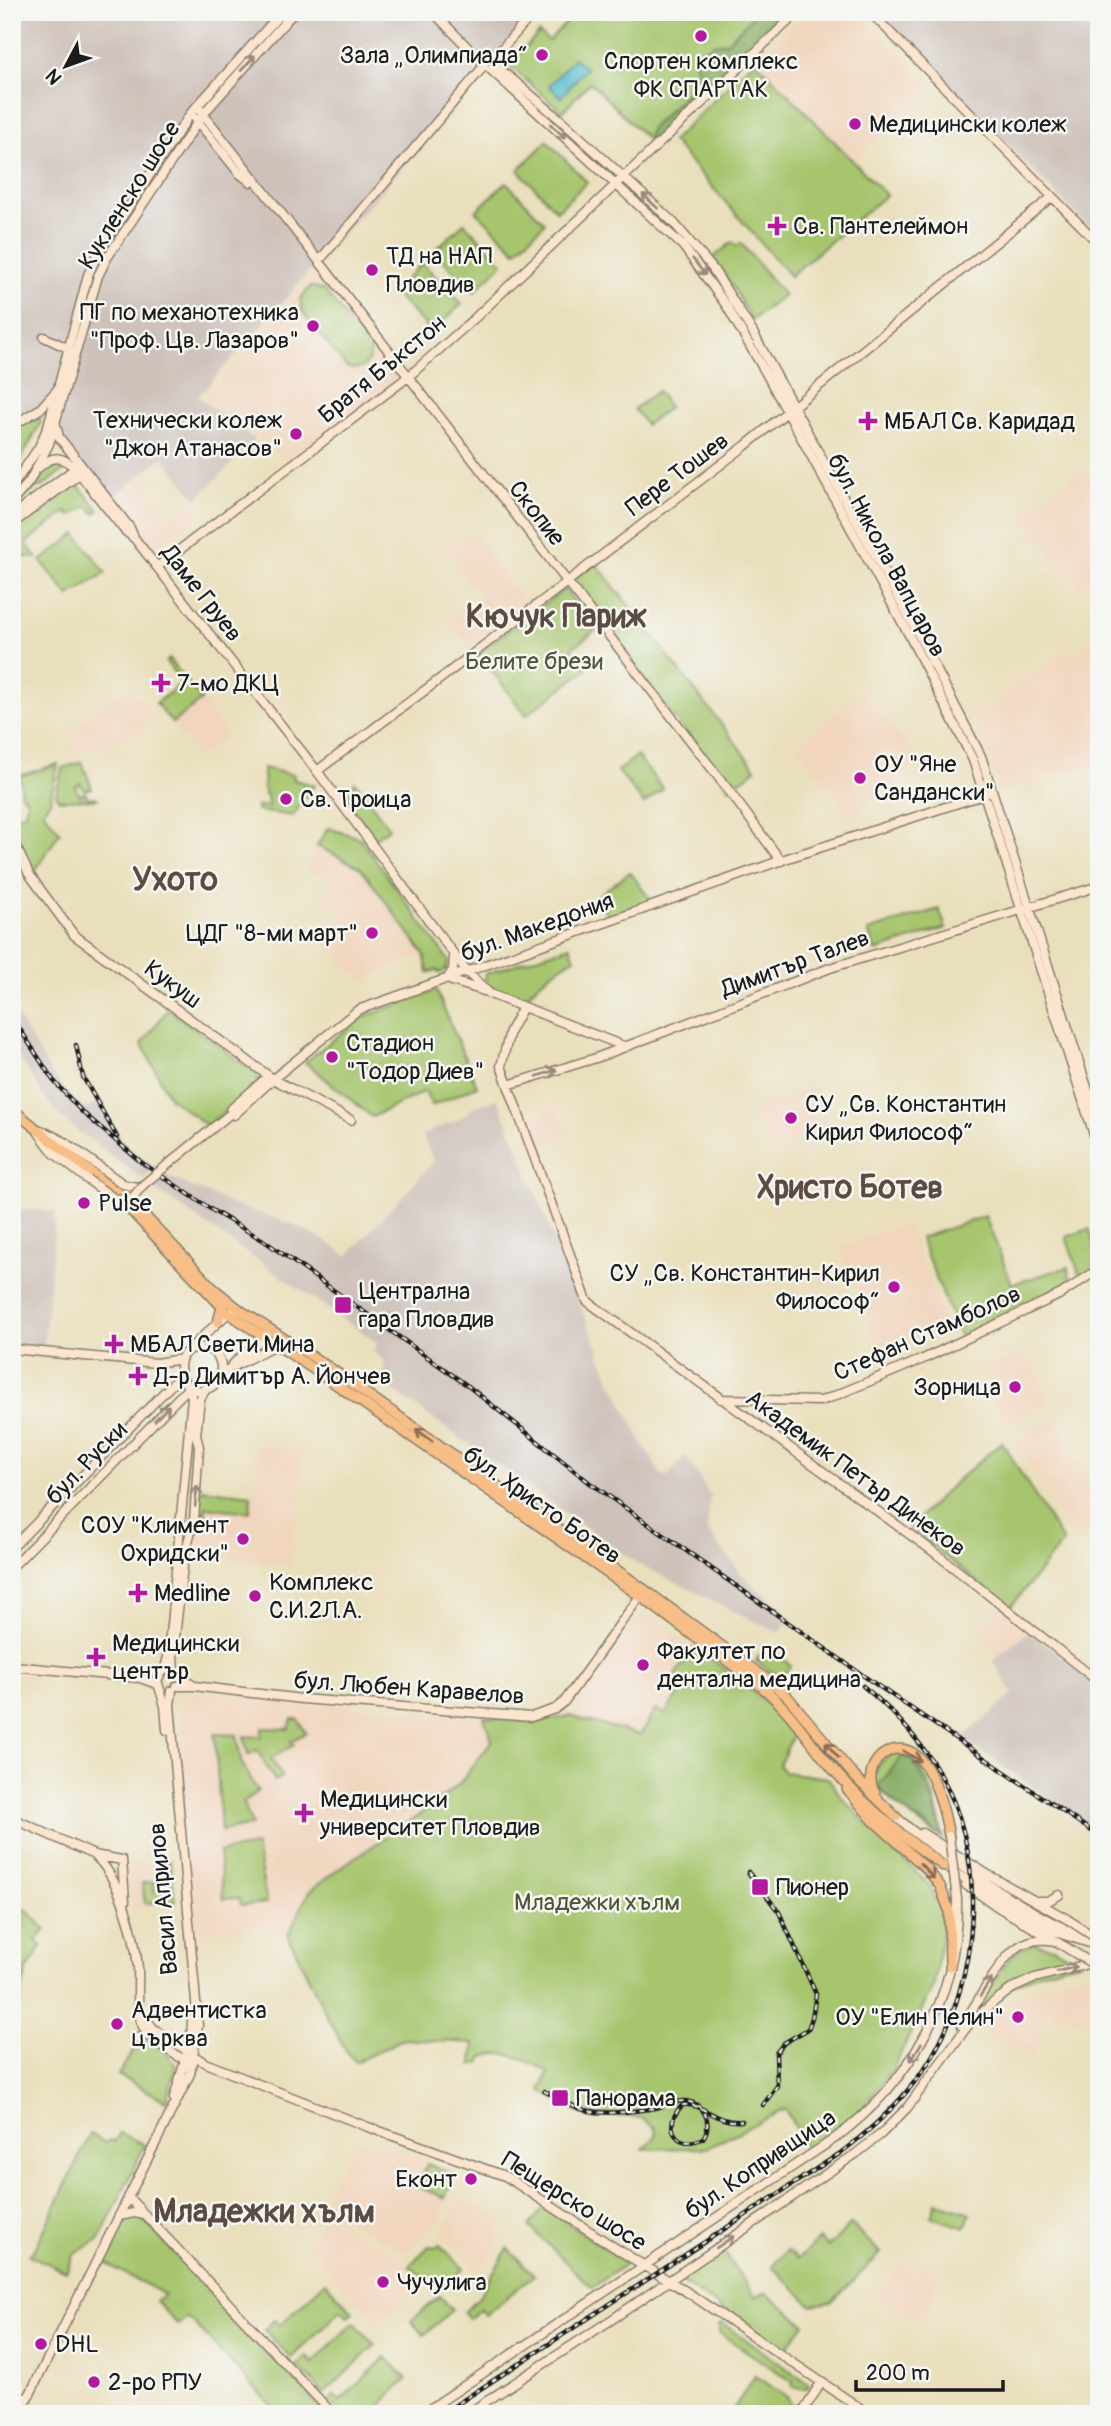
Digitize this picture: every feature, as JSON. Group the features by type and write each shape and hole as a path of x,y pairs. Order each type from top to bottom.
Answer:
{"main road":[{"name":"бул. Христо Ботев","path":"12,1109 108,1186 130,1200 213,1288 240,1310 270,1328 780,1690 855,1777 896,1817"},
{"name":"бул. Христо Ботев","path":"108,1186 225,1310 642,1593 771,1694 832,1768 887,1822 945,1867"},
{"path":"218,1322 225,1310"},
{"path":"884,1806 870,1783 874,1763 890,1750 899,1749 912,1753 924,1764 933,1783 949,1836"},
{"path":"832,1768 862,1809 928,1870 940,1886 949,1914 950,1966"}],"street":[{"name":"Кукленско шосе","path":"34,465 56,424 88,275 98,253 194,110 282,12"},
{"name":"Кукленско шосе","path":"34,465 98,276 107,258 200,118 294,12"},
{"name":"бул. Никола Вапцаров","path":"433,12 674,236 706,276 737,323 787,413 959,729 989,793"},
{"path":"319,261 534,12"},
{"path":"624,177 798,12"},
{"path":"870,12 1099,244"},
{"name":"бул. Никола Вапцаров","path":"487,65 624,177 674,223 713,269 752,331 981,756 989,793 1099,1150"},
{"name":"Скопие","path":"194,110 319,261 780,861"},
{"name":"Братя Бъкстон","path":"157,567 408,377 477,317 624,177"},
{"name":"Пере Тошев","path":"317,771 787,413 1052,197"},
{"path":"44,337 72,351"},
{"path":"12,426 40,409 59,387"},
{"name":"Даме Груев","path":"56,424 58,437 79,470 125,531 135,539 317,771 467,972 490,994"},
{"path":"12,487 34,465 55,457 79,470"},
{"path":"12,502 34,465"},
{"path":"12,516 79,470"},
{"path":"12,524 79,470"},
{"name":"бул. Македония","path":"35,1127 54,1153 110,1197 132,1198 144,1184 230,1114 234,1115 273,1079 358,1010 780,861 989,793"},
{"name":"Кукуш","path":"12,838 29,874 74,935 273,1079 351,1120"},
{"path":"770,865 774,850"},
{"name":"Димитър Талев","path":"508,1085 626,1048 818,972 1099,886"},
{"name":"бул. Никола Вапцаров","path":"1025,908 1099,1125"},
{"path":"454,954 453,970 447,979 462,982 626,1048"},
{"path":"508,1085 501,1066 510,1031 523,1007"},
{"name":"Академик Петър Динеков","path":"508,1085 587,1301 934,1552 1099,1682"},
{"path":"35,1127 65,1142 127,1186 136,1188 144,1184"},
{"name":"Стефан Стамболов","path":"721,1399 827,1399 911,1364 1061,1294 1099,1269"},
{"path":"225,1310 240,1310"},
{"path":"180,1374 181,1359 218,1322"},
{"path":"12,1666 160,1680 176,1675 173,1655 184,1557 194,1520 199,1447 196,1434 200,1399 206,1389 270,1328"},
{"path":"230,1368 277,1346"},
{"path":"189,1350 203,1347 216,1354 222,1369 219,1379"},
{"path":"12,1349 156,1363 181,1359"},
{"path":"156,1363 180,1374 189,1387 206,1389"},
{"name":"бул. Руски","path":"12,1548 180,1374"},
{"name":"бул. Руски","path":"12,1567 189,1387"},
{"name":"Васил Априлов","path":"189,1387 192,1397 168,1657 160,1680 165,1706 193,2025 190,2057"},
{"name":"бул. Любен Каравелов","path":"160,1680 164,1692 194,1686 295,1699 531,1717 555,1709 564,1702 642,1593"},
{"name":"бул. Любен Каравелов","path":"176,1675 194,1686"},
{"name":"Васил Априлов","path":"13,2414 27,2400 129,2198 173,2105 198,2025 170,1705 176,1675"},
{"path":"896,1817 985,1873 1099,1939"},
{"path":"896,1817 943,1855 1036,1913 1068,1930 1099,1939"},
{"path":"12,1818 94,1855 122,1860 125,1911"},
{"name":"бул. Копривщица","path":"422,2414 834,2139 873,2107 898,2079 921,2044 938,2010 957,1930 957,1899 949,1836"},
{"path":"94,1855 105,1864 110,1873 125,1911 137,1965 139,2011 143,2026 152,2037"},
{"path":"945,1867 998,1907 1099,1968"},
{"path":"945,1867 1055,1933 1099,1946"},
{"path":"1034,1900 1046,1902 1059,1895 1059,1907 1065,1917"},
{"path":"937,2066 1009,1954 1031,1940 1055,1941"},
{"name":"бул. Копривщица","path":"467,2414 857,2153 907,2108 977,2016 1013,1988 1056,1971 1099,1961"},
{"path":"139,2011 153,2028 173,2040 190,2057"},
{"path":"173,2040 186,2036 193,2025"},
{"path":"134,2039 152,2037 190,2057"},
{"name":"Пещерско шосе","path":"190,2057 368,2127 505,2176 668,2280 869,2414"},
{"path":"129,2198 333,2414"},
{"path":"120,2216 144,2214"},
{"path":"801,2414 821,2383"},
{"path":"12,2394 27,2400"}],"shaded area":[{"path":"12,12 541,12 198,397 255,440 197,499 163,457 110,500 38,409 12,422"},
{"name":"Медицински колеж","path":"805,12 858,12 930,87 854,161 755,60"},
{"path":"875,12 1099,12 1099,237 983,120"},
{"name":"ПГ по механотехника \"Проф. Цв. Лазаров\"","path":"316,273 399,378 290,463 205,398"},
{"path":"1082,468 1099,488 1099,575 1086,585 1099,600 1099,609 1021,519"},
{"path":"140,479 171,517 191,501 202,515 157,551 115,499"},
{"path":"473,533 527,606 471,648 449,620 481,596 447,552"},
{"path":"1099,633 1099,759 1095,761 1098,761 1099,767 1076,773 1074,768 1001,792 975,720 1064,649 1073,657"},
{"path":"129,685 154,716 129,737 71,754 69,749 74,728"},
{"name":"ОУ \"Яне Сандански\"","path":"863,691 920,761 852,816 796,745"},
{"path":"202,700 228,735 199,758 172,723"},
{"name":"ЦДГ \"8-ми март\"","path":"317,846 361,868 424,954 363,981 323,944 348,923 324,900 333,885 304,866"},
{"path":"12,1008 52,1074 73,1099 85,1109 99,1102 130,1148 156,1168 143,1179 79,1132 60,1116 45,1098 12,1046"},
{"name":"СУ „Св. Константин Кирил Философ“","path":"815,1087 830,1128 768,1150 753,1109"},
{"path":"498,1099 608,1374 644,1446 660,1473 666,1478 685,1455 710,1495 707,1530 742,1575 790,1618 779,1633 638,1564 377,1379 385,1369 384,1361 373,1351 378,1343 152,1187 165,1175 229,1203 292,1224 326,1241 347,1256 434,1162 422,1135 457,1120 476,1106"},
{"path":"556,1105 568,1137 535,1150 523,1118"},
{"path":"12,1208 56,1212 43,1353 12,1349"},
{"name":"СУ „Св. Константин-Кирил Философ“","path":"907,1222 948,1328 880,1357 840,1247"},
{"name":"Зорница","path":"1026,1351 1049,1402 1003,1423 980,1372"},
{"path":"1057,1419 1099,1513 1099,1525 1075,1536 1014,1439"},
{"name":"СОУ \"Климент Охридски\"","path":"257,1445 304,1451 291,1566 189,1554 198,1491 202,1489 253,1495"},
{"path":"1001,1607 1028,1630 998,1655 982,1627"},
{"name":"Факултет по дентална медицина","path":"643,1613 694,1647 669,1684 681,1692 665,1714 656,1709 640,1735 569,1716"},
{"path":"1029,1631 1099,1684 1099,1833 962,1738 1013,1694 993,1660"},
{"name":"Медицински университет Пловдив","path":"194,1692 294,1703 484,1717 492,1741 459,1784 309,1892 288,1935 269,1926 193,1933 179,1707"},
{"path":"172,1860 176,1904 132,1909 127,1863"},
{"name":"ОУ \"Елин Пелин\"","path":"1084,1972 1099,1982 1099,2020 1095,2026 1048,2011 1033,2058 979,2030 985,2020 1033,1988"},
{"path":"356,2138 383,2149 386,2145 459,2173 441,2218 406,2254 320,2204"},
{"path":"461,2198 502,2220 492,2256 477,2270 440,2235"},
{"path":"324,2217 382,2246 426,2279 378,2323 306,2248"},
{"path":"904,2262 938,2274 926,2322 909,2317 878,2292"}],"green space":[{"path":"576,12 787,12 651,143 590,82 562,112 509,65 539,33 549,41"},
{"path":"757,12 787,12 651,143 648,134 651,128 691,89 699,73 693,50 705,50 713,44 727,42"},
{"path":"755,60 886,195 790,276 672,141"},
{"path":"547,141 587,182 557,211 518,170"},
{"path":"506,182 545,223 516,251 476,211"},
{"path":"464,223 503,263 474,292 434,251"},
{"path":"732,242 736,246 741,243 784,295 751,321 713,258"},
{"path":"422,263 462,304 432,332 393,292"},
{"path":"310,287 324,290 371,349 364,366 356,369 346,367 302,311 300,299"},
{"path":"658,391 669,407 646,425 634,409"},
{"path":"39,417 41,422 12,476 12,430"},
{"path":"54,462 67,468 18,503 41,470"},
{"path":"78,485 99,510 95,514 88,506 70,516 66,512 26,543 37,558 12,555 12,531"},
{"path":"76,534 106,573 69,596 41,561"},
{"path":"595,562 756,769 730,789 569,582"},
{"name":"Белите брези","path":"565,589 596,630 571,649 587,669 526,715 478,653"},
{"path":"169,659 202,700 172,723 156,703 182,683 166,662"},
{"path":"637,756 663,789 644,804 618,771"},
{"path":"82,762 92,788 84,790 80,783 75,787 80,795 85,793 88,798 98,799 59,800 56,795 62,768"},
{"path":"58,764 50,801 43,811 60,832 35,871 30,871 19,853 12,824 12,817 25,813 27,802 20,791 19,776"},
{"path":"263,768 294,775 294,780 314,785 293,816 257,811 257,806 268,806 267,795 264,795"},
{"path":"355,782 389,828 375,838 346,800"},
{"path":"328,828 360,838 449,961 446,970 428,973 424,954 361,868 317,846"},
{"path":"630,872 653,903 637,909 634,906 610,919 596,897"},
{"path":"939,909 946,928 875,951 868,931"},
{"path":"570,946 575,958 546,977 523,1001 486,986 485,974"},
{"name":"Стадион \"Тодор Диев\"","path":"436,990 477,1086 432,1106 425,1091 372,1117 305,1062 361,1018"},
{"path":"168,1009 257,1074 258,1083 207,1126 169,1097 142,1044"},
{"path":"985,1216 1012,1284 1068,1267 1071,1284 965,1335 959,1335 920,1238"},
{"path":"1089,1229 1095,1246 1099,1245 1099,1267 1083,1276 1079,1273 1066,1237"},
{"path":"1002,1442 1063,1542 1010,1608 909,1528 954,1483"},
{"path":"202,1489 251,1495 250,1512 206,1507 204,1525 195,1523 198,1491"},
{"name":"Младежки хълм","path":"694,1647 747,1686 795,1732 779,1765 784,1772 828,1778 844,1800 928,1884 939,1906 943,1926 934,1985 892,2071 855,2117 808,2151 785,2109 707,2148 643,2149 656,2136 655,2128 642,2118 582,2114 541,2091 548,2072 516,2057 492,2055 483,2057 480,2063 472,2065 474,2043 403,2039 356,2062 348,2054 328,2018 288,1935 309,1892 459,1784 492,1741 484,1717 537,1722 569,1716 640,1735 656,1709 665,1714 680,1692 669,1684"},
{"path":"766,1647 791,1665 781,1678 756,1661"},
{"path":"292,1719 298,1719 306,1733 291,1741 294,1745 271,1758 282,1777 275,1781 257,1750 248,1755 244,1736 261,1737 262,1728 289,1729"},
{"path":"215,1734 237,1735 241,1762 258,1791 243,1802 252,1825 221,1831"},
{"path":"900,1753 911,1758 926,1776 943,1839 876,1787 875,1775 879,1764"},
{"path":"902,1756 912,1759 923,1778 942,1837 899,1807 878,1787"},
{"path":"256,1846 267,1903 241,1905 240,1898 223,1899 219,1852"},
{"path":"170,1861 175,1902 145,1903 142,1883 152,1882 155,1895 153,1882 164,1882 162,1862"},
{"path":"12,1900 20,1909 27,1910 46,1930 36,1940 42,1946 27,1970 19,2002 12,2006"},
{"path":"1034,1943 1053,1948 1079,1962 1047,1970 1022,1981 973,2015 1009,1959 1017,1951"},
{"path":"142,2040 162,2049 176,2066 166,2101 118,2075"},
{"path":"120,2133 145,2145 99,2240 75,2253 66,2272 29,2255 35,2249 90,2134 106,2143 109,2140 114,2142"},
{"path":"427,2164 454,2175 445,2198 418,2187"},
{"path":"936,2202 970,2213 965,2228 931,2217"},
{"path":"544,2207 626,2263 592,2288 529,2226"},
{"path":"133,2216 142,2219 327,2414 279,2414 192,2321 186,2317 178,2325 156,2302 164,2294 101,2261 123,2219"},
{"path":"851,2224 881,2253 832,2302 811,2305 772,2266 787,2250 798,2259 819,2239 828,2247"},
{"path":"440,2245 464,2269 441,2289 409,2266 429,2246 435,2248"},
{"path":"508,2248 534,2275 485,2315 480,2309 469,2319 464,2312 478,2298"},
{"path":"723,2250 755,2297 766,2293 805,2324 783,2352 681,2281 682,2276"},
{"path":"325,2282 353,2312 348,2316 341,2310 291,2358 264,2330 274,2320 280,2325"},
{"path":"440,2296 452,2310 424,2335 411,2321"},
{"path":"354,2322 375,2345 324,2394 297,2365 306,2356 313,2363"},
{"path":"722,2323 809,2384 808,2388 795,2388 792,2386 793,2382 719,2333 719,2325"},
{"path":"386,2357 407,2379 371,2414 342,2414 330,2401 335,2396 340,2401"},
{"path":"755,2376 787,2397 795,2410 793,2414 730,2414"}],"water":[{"path":"574,58 586,68 561,97 549,86"}],"railway":[{"path":"150,12 153,16"},
{"path":"12,1017 53,1080 81,1111 141,1162 215,1212 263,1240 468,1386 590,1483 871,1681 1099,1836"},
{"path":"76,1045 83,1077 117,1137"},
{"path":"442,2414 839,2154 888,2113 928,2063 946,2029 959,1993 968,1954 972,1914 971,1874 964,1835 952,1798 934,1764 902,1722 863,1686"},
{"path":"748,1872 779,1912 816,1994 808,2029 784,2043 776,2053 777,2086 763,2105"},
{"path":"544,2091 592,2112 641,2110 682,2101 693,2103 698,2106 702,2110 705,2115 706,2132 703,2138 685,2141 679,2139 673,2127 676,2112 683,2105 697,2107 703,2110 724,2119 742,2121"}],"place":[{"name":"Спортен комплекс ФК СПАРТАК","path":"701,36"},
{"name":"Зала „Олимпиада“","path":"542,55"},
{"name":"Медицински колеж","path":"855,124"},
{"name":"Св. Пантелеймон","path":"777,226"},
{"name":"ТД на НАП Пловдив","path":"372,270"},
{"name":"ПГ по механотехника \"Проф. Цв. Лазаров\"","path":"313,326"},
{"name":"МБАЛ Св. Каридад","path":"868,421"},
{"name":"Технически колеж \"Джон Атанасов\"","path":"296,434"},
{"name":"7-мо ДКЦ","path":"161,683"},
{"name":"ОУ \"Яне Сандански\"","path":"860,778"},
{"name":"Св. Троица","path":"286,799"},
{"name":"ЦДГ \"8-ми март\"","path":"372,933"},
{"name":"Стадион \"Тодор Диев\"","path":"332,1057"},
{"name":"СУ „Св. Константин Кирил Философ“","path":"791,1118"},
{"name":"Pulse","path":"84,1203"},
{"name":"СУ „Св. Константин-Кирил Философ“","path":"894,1287"},
{"name":"Централна гара Пловдив","path":"343,1305"},
{"name":"МБАЛ Свети Мина","path":"114,1344"},
{"name":"Д-р Димитър А. Йончев","path":"138,1376"},
{"name":"Зорница","path":"1015,1387"},
{"name":"СОУ \"Климент Охридски\"","path":"243,1539"},
{"name":"Medline","path":"138,1593"},
{"name":"Kомплекс С.И.2Л.А.","path":"255,1596"},
{"name":"Медицински център","path":"96,1657"},
{"name":"Факултет по дентална медицина","path":"643,1665"},
{"name":"Медицински университет Пловдив","path":"304,1813"},
{"name":"Пионер","path":"760,1887"},
{"name":"ОУ \"Елин Пелин\"","path":"1018,2017"},
{"name":"Адвентистка църква","path":"117,2024"},
{"name":"Панорама","path":"560,2098"},
{"name":"Еконт","path":"471,2179"},
{"name":"Чучулига","path":"383,2282"},
{"name":"DHL","path":"41,2344"},
{"name":"2-ро РПУ","path":"94,2382"}],"district":[{"name":"Кючук Париж","path":"556,616"},
{"name":"Ухото","path":"175,879"},
{"name":"Христо Ботев","path":"850,1187"},
{"name":"Младежки хълм","path":"264,2211"}]}
